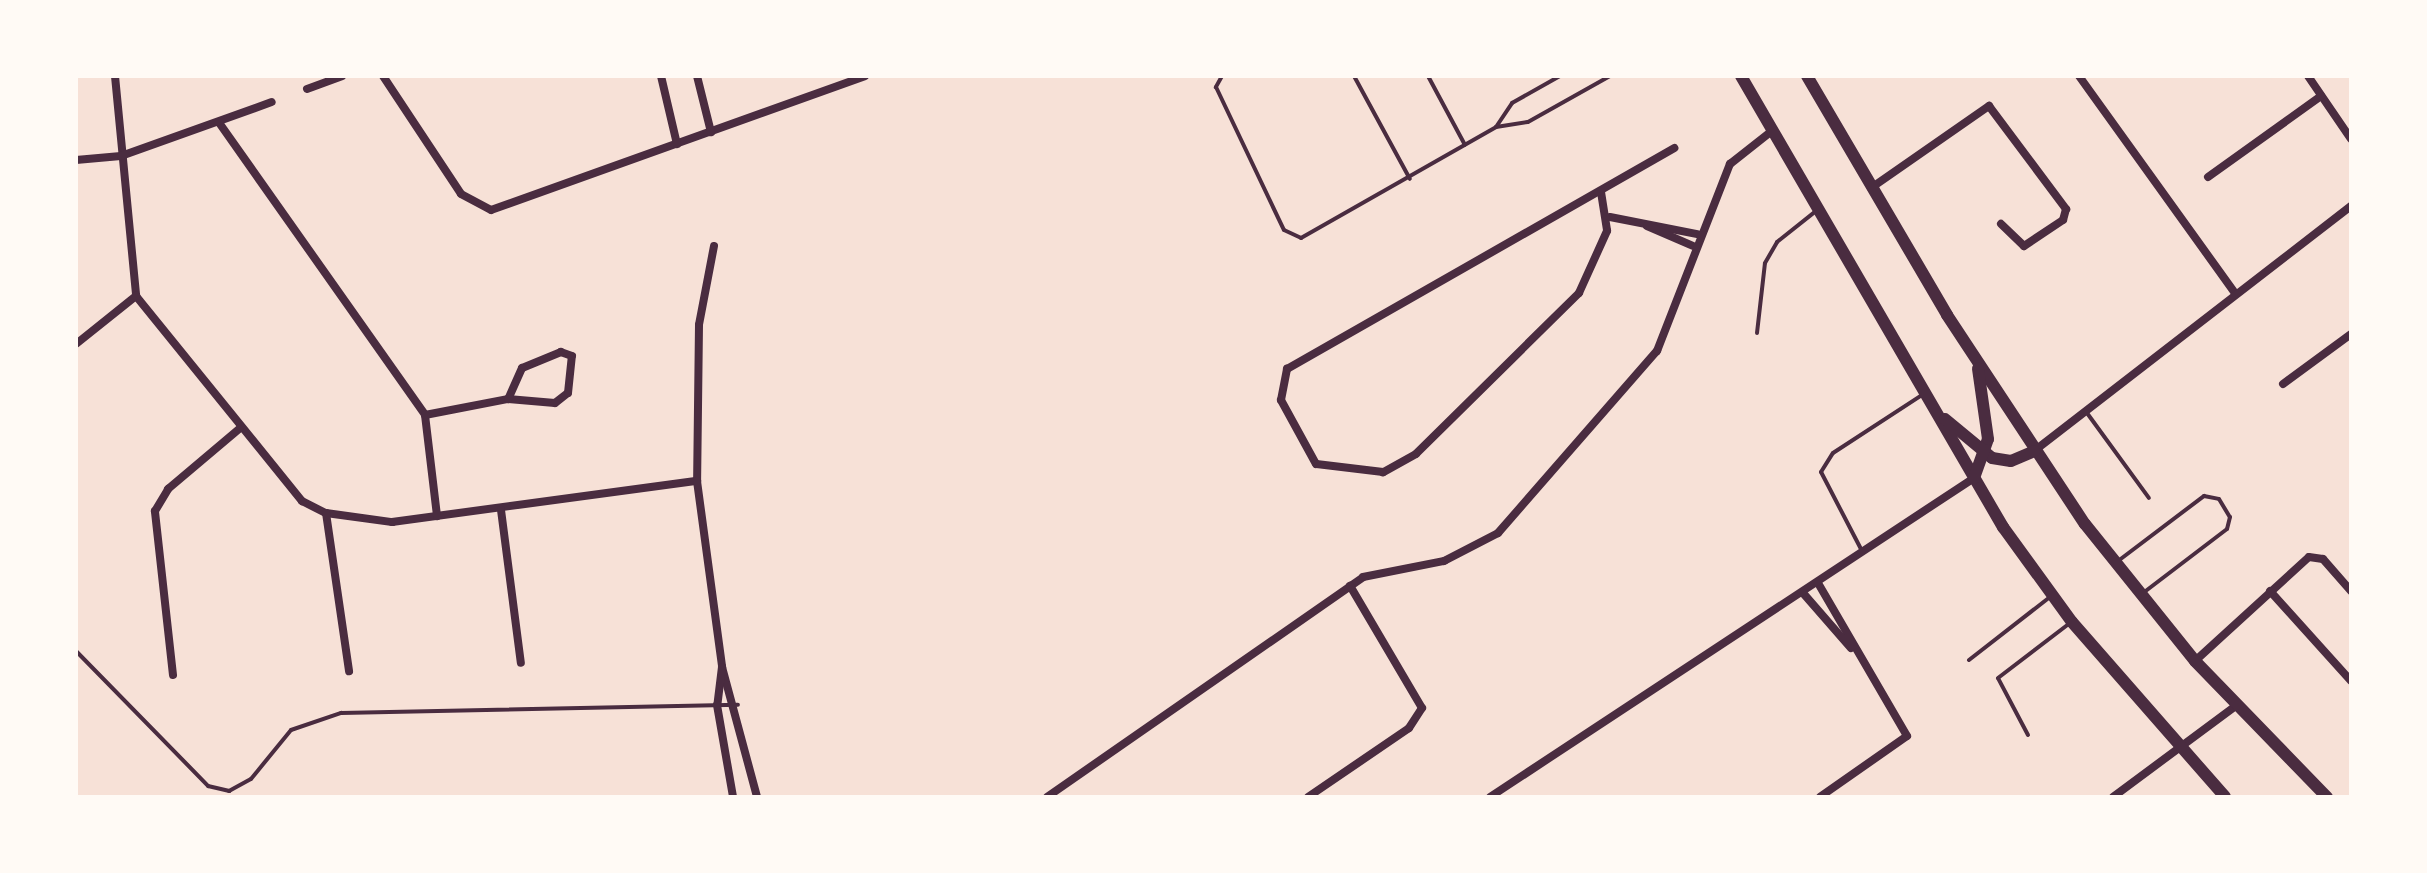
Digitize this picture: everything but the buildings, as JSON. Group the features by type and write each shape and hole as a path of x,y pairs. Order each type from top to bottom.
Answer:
{"main road":[{"path":"1741,76 1974,478 2051,595 2224,797"},
{"path":"1807,76 1976,362 2034,451 2116,563 2195,661 2327,797"},
{"path":"1974,478 1985,455 1976,362"},
{"path":"1932,405 1985,455 2011,461 2034,451"}],"street":[{"path":"115,76 136,296 291,492 326,513 392,522 501,510 697,481"},
{"path":"307,89 342,76"},
{"path":"383,76 461,194 485,210 865,76"},
{"path":"661,76 677,144"},
{"path":"697,76 711,132"},
{"path":"2079,76 2235,293"},
{"path":"2308,76 2351,139"},
{"path":"2208,177 2321,96"},
{"path":"76,160 121,156 220,124 272,102"},
{"path":"1871,188 1989,106 2066,209 2063,220 2024,246 2001,224"},
{"path":"220,124 425,415 437,516"},
{"path":"1047,797 1350,586 1379,569 1468,553 1498,533 1657,351 1697,234 1730,164 1772,131"},
{"path":"1601,192 1610,217 1579,293 1416,454 1383,472 1316,464 1281,400 1287,369 1674,148"},
{"path":"2034,451 2351,206"},
{"path":"1610,217 1697,234"},
{"path":"1647,226 1693,246"},
{"path":"714,246 699,325 697,481 722,667 717,705 733,797"},
{"path":"76,344 136,296"},
{"path":"2283,384 2351,334"},
{"path":"425,415 508,399 548,404 564,398 572,356 561,352 528,364 508,399"},
{"path":"173,675 155,511 168,489 239,429"},
{"path":"1490,797 1974,478"},
{"path":"501,510 521,663"},
{"path":"326,513 349,671"},
{"path":"2195,661 2270,591 2316,555 2351,591"},
{"path":"1818,583 1851,648 1907,736 1820,797"},
{"path":"1308,797 1409,728 1422,708 1350,586"},
{"path":"2270,591 2351,681"},
{"path":"1803,593 1851,648"},
{"path":"722,667 738,705 757,797"},
{"path":"2113,797 2237,705"}],"lane":[{"path":"1222,76 1216,87 1292,235 1310,236 1496,127 1528,122 1607,77"},
{"path":"1354,76 1411,179"},
{"path":"1428,76 1465,145"},
{"path":"1496,127 1512,103 1560,76"},
{"path":"1757,333 1765,263 1777,242 1818,209"},
{"path":"1863,553 1821,472 1833,453 1925,393"},
{"path":"2085,411 2149,498"},
{"path":"2116,563 2204,496 2219,499 2230,517 2227,529 2141,594"},
{"path":"1969,660 2051,595"},
{"path":"2028,735 1998,678 2072,622"},
{"path":"76,651 208,786 229,791 251,779 291,730 341,713 738,705"}]}
